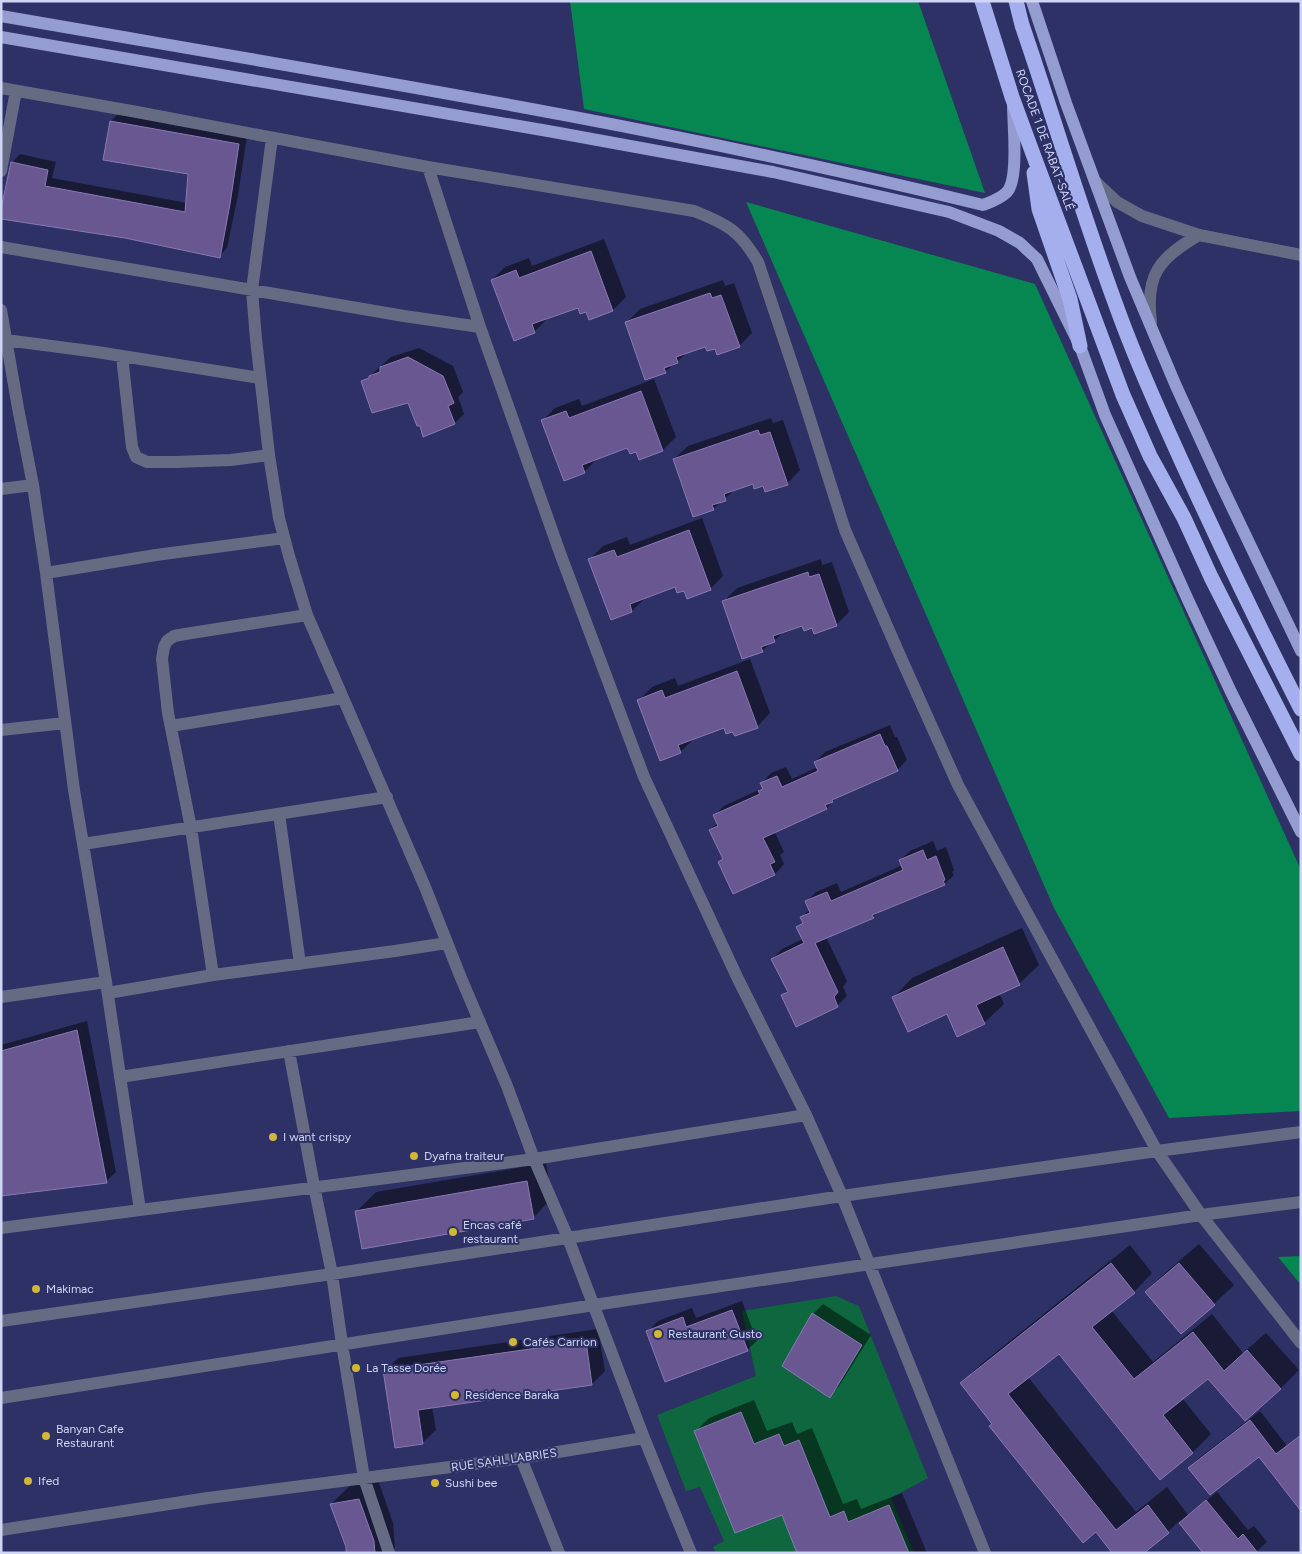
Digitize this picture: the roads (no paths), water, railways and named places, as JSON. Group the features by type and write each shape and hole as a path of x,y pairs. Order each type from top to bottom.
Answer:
{"highway":[{"name":"ROCADE 1 DE RABAT-SALÉ","path":"982,1 1012,97 1123,395 1150,456 1184,518 1211,577 1301,754"},
{"name":"ROCADE 1 DE RABAT-SALÉ","path":"1016,1 1022,25 1095,246 1126,333 1160,415 1225,555 1301,709"},
{"path":"1033,154 1036,195 1070,299 1080,346"}],"main road":[{"path":"1032,1 1066,103 1130,277 1219,480 1301,651"},
{"path":"1,16 542,110 816,165 983,205 997,200 1008,191 1015,166 1012,97"},
{"path":"1,37 764,170 949,212 974,220 1020,243 1037,259 1080,346 1105,415 1165,550 1231,692 1301,832"}],"street":[{"path":"1,88 428,167 694,211 718,220 746,243 758,262 846,530 958,785 1157,1151 1201,1215 1301,1343"},
{"path":"1,171 16,90"},
{"path":"272,138 252,290 269,455 284,538 307,615 425,886 507,1086 534,1158 568,1238 644,1438 691,1553"},
{"path":"428,167 480,327 644,777 734,971 806,1115 842,1196 985,1553"},
{"path":"1096,182 1118,202 1142,216 1199,235 1301,255"},
{"path":"1152,329 1149,290 1155,276 1163,261 1176,248 1199,235"},
{"path":"1,246 252,290 480,327"},
{"path":"1,310 33,485 65,723 140,1210"},
{"path":"6,340 260,378"},
{"path":"122,356 132,447 136,457 147,462 175,462 231,460 269,455"},
{"path":"1,489 33,485"},
{"path":"46,573 156,555 284,538"},
{"path":"214,975 191,828 170,726 162,659 164,647 167,641 174,636 307,615"},
{"path":"170,726 343,698"},
{"path":"1,730 65,723"},
{"path":"83,844 387,797"},
{"path":"279,814 300,964"},
{"path":"2,995 107,987 214,975 447,943"},
{"path":"120,1077 480,1022"},
{"path":"289,1051 332,1274 364,1478 390,1553"},
{"path":"1,1228 534,1158 806,1115"},
{"path":"1,1321 332,1274 842,1196 1301,1132"},
{"path":"1,1398 594,1305 1201,1215 1301,1202"},
{"name":"RUE SAHL LABRIES","path":"1,1530 208,1498 521,1458 644,1438"},
{"path":"521,1458 554,1551"}],"place":[{"name":"I want crispy","path":"273,1137"},
{"name":"Dyafna traiteur","path":"414,1156"},
{"name":"Encas café restaurant","path":"453,1232"},
{"name":"Makimac","path":"36,1289"},
{"name":"Restaurant Gusto","path":"658,1334"},
{"name":"Cafés Carrion","path":"513,1342"},
{"name":"La Tasse Dorée","path":"356,1368"},
{"name":"Residence Baraka","path":"455,1395"},
{"name":"Banyan Cafe Restaurant","path":"46,1436"},
{"name":"Ifed","path":"28,1481"},
{"name":"Sushi bee","path":"435,1483"}]}
